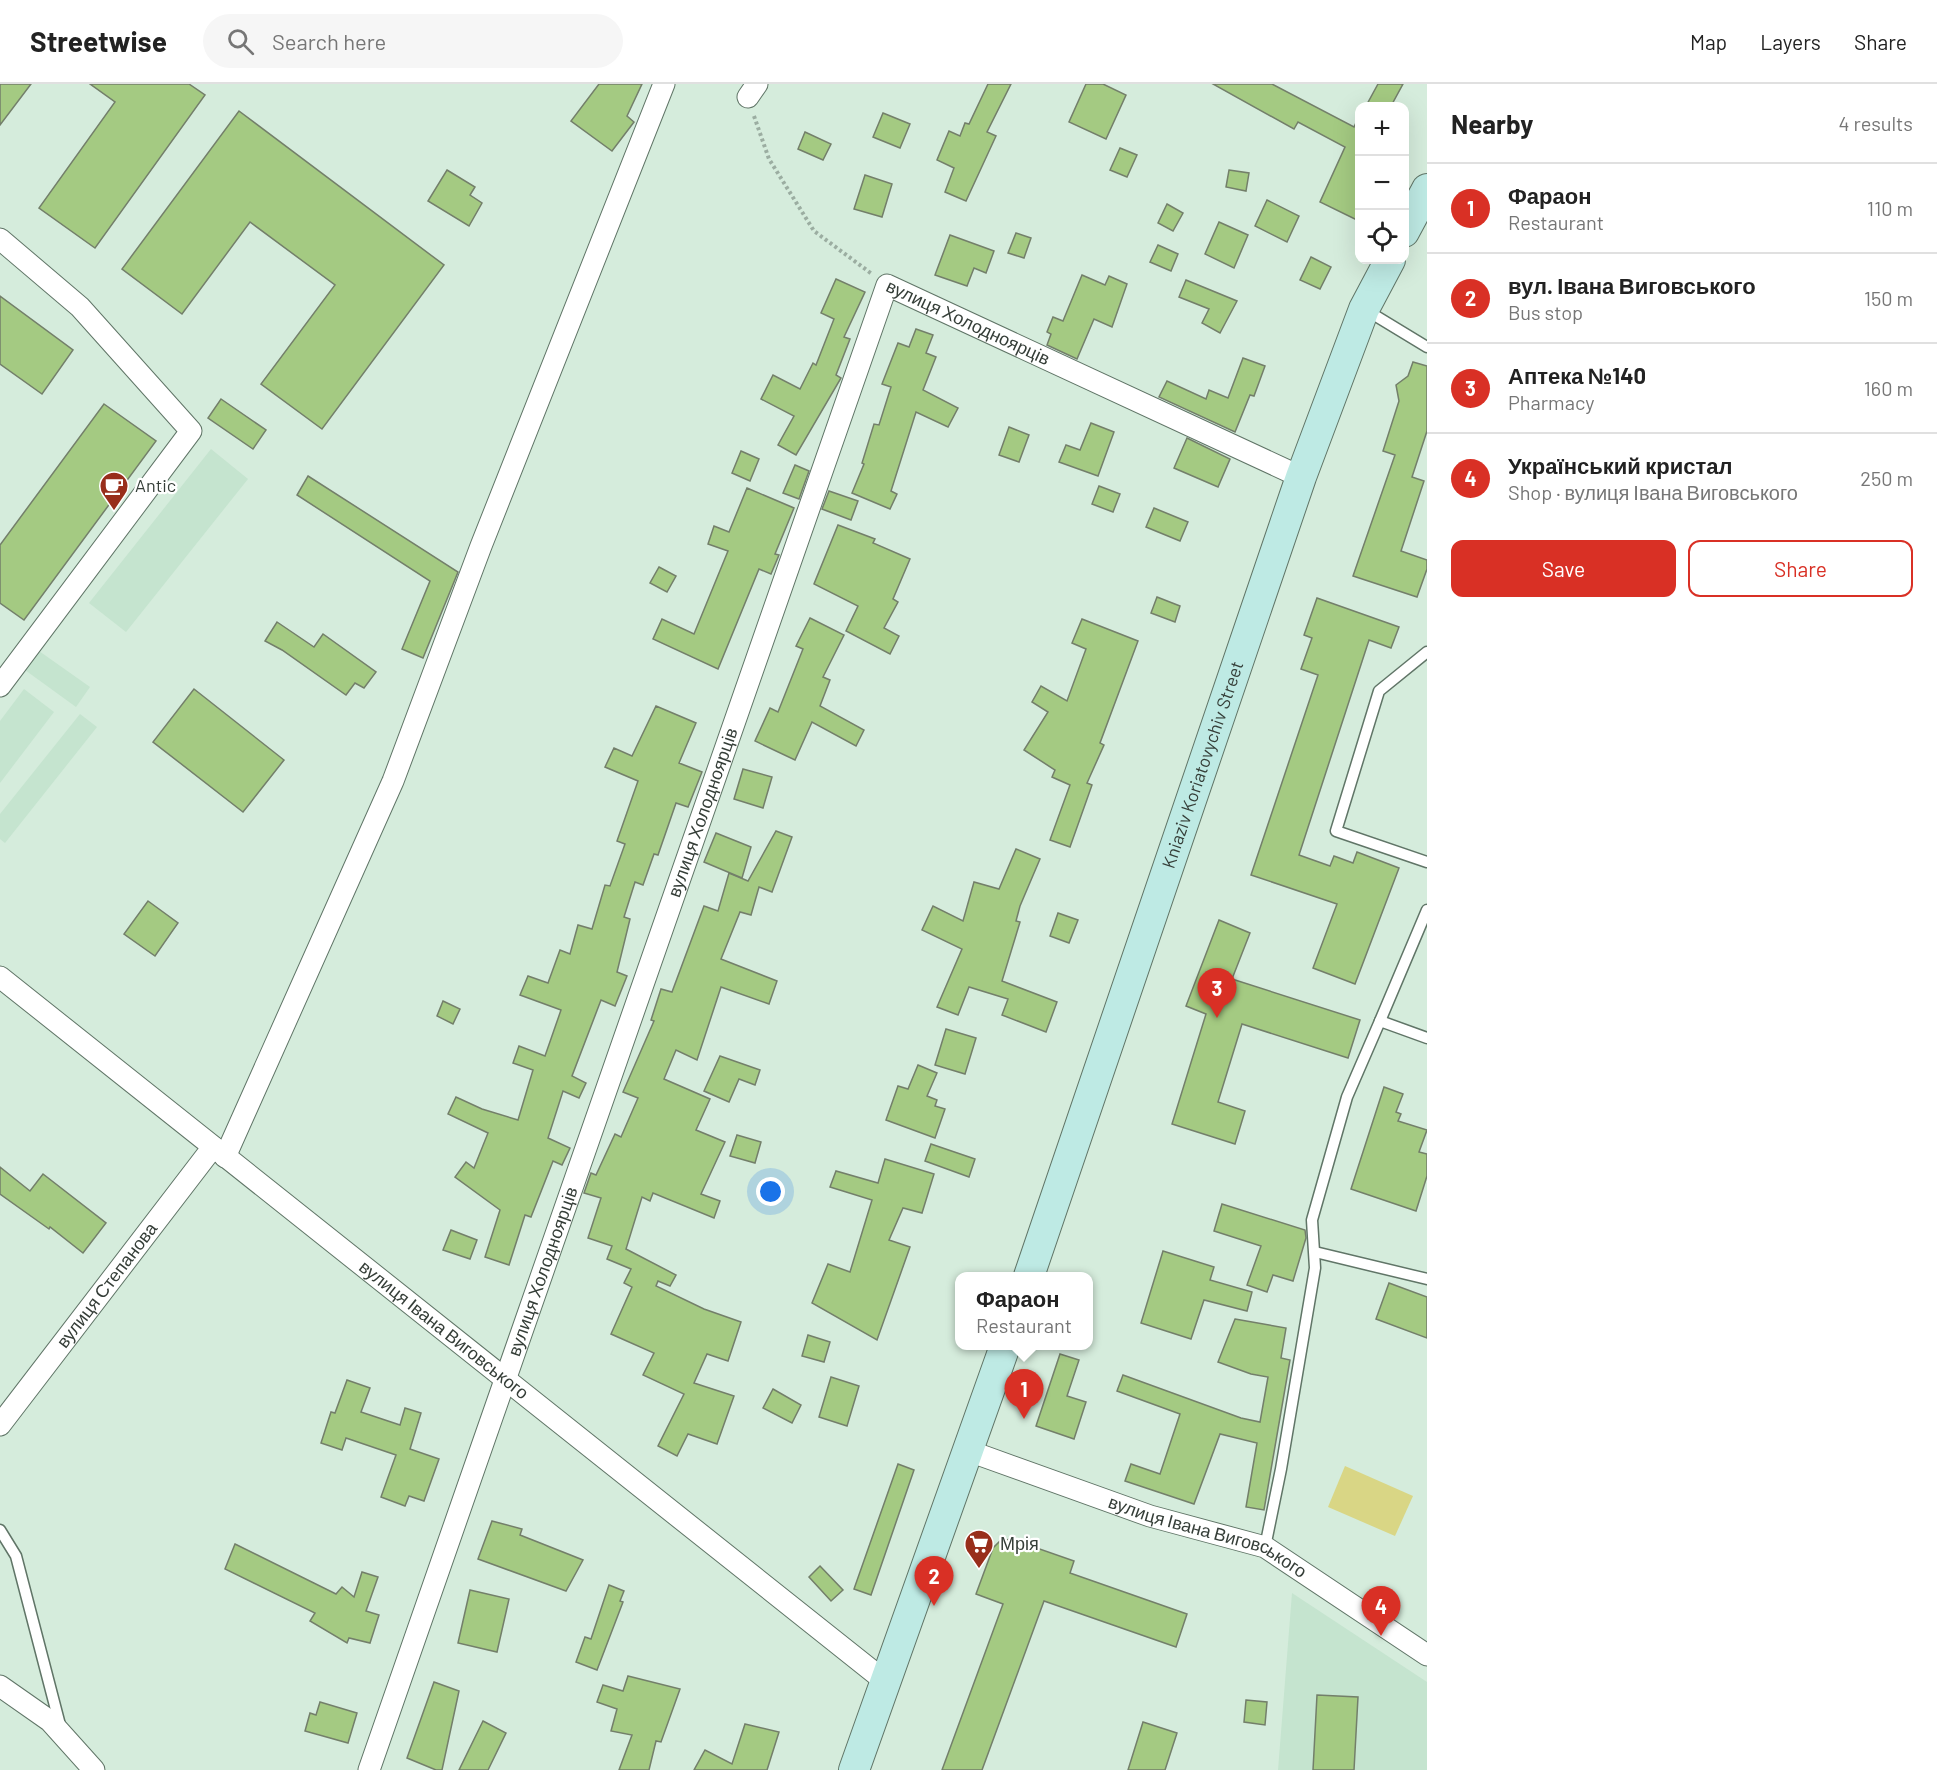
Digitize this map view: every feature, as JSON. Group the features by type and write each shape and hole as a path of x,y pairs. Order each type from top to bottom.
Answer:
{"main road":[{"path":"1409,223 1427,189"},
{"name":"Kniaziv Koriatovychiv Street","path":"1030,1272 1301,477 1364,309 1388,264"},
{"path":"854,1770 1004,1350"}],"street":[{"name":"вулиця Степанова","path":"0,1425 219,1152 393,781 481,546 664,84"},
{"path":"0,239 80,307 191,431 0,686"},
{"name":"вулиця Холодноярців","path":"369,1770 886,285 1301,477"},
{"name":"вулиця Івана Виговського","path":"0,977 886,1682"},
{"name":"вулиця Івана Виговського","path":"969,1451 1150,1516 1265,1547 1427,1655"},
{"path":"0,1686 50,1721 94,1770"}],"lane":[{"path":"1364,309 1427,347"},
{"path":"1427,652 1379,691 1335,831 1427,862"},
{"path":"1265,1547 1281,1468 1315,1268 1312,1220 1347,1097 1427,910"},
{"path":"1380,1022 1427,1038"},
{"path":"1315,1252 1427,1280"},
{"path":"0,1530 16,1556 63,1734"}],"path":[{"path":"752,90 769,159 814,231 886,285"}],"shaded area":[{"path":"211,449 248,479 126,632 89,603"},
{"path":"39,651 90,687 76,707 25,670"},
{"path":"24,689 54,712 0,783 0,721"},
{"path":"80,714 97,727 5,843 0,839 0,814"},
{"path":"1345,1466 1413,1496 1395,1536 1328,1507"},
{"path":"1292,1593 1427,1682 1427,1770 1278,1770"}],"building":[{"path":"0,84 31,84 0,125"},
{"path":"90,84 189,84 205,95 95,248 39,208 115,102"},
{"path":"599,84 642,84 627,116 634,122 612,151 571,121"},
{"path":"988,84 1011,84 987,132 996,136 966,201 945,192 954,168 937,160 949,131 960,136 965,123 969,124"},
{"path":"1086,84 1103,84 1126,95 1106,139 1069,122"},
{"path":"1213,84 1272,84 1354,127 1355,125 1355,219 1320,202 1345,147 1298,122 1294,129"},
{"path":"1378,84 1403,84 1393,102 1368,102"},
{"path":"239,111 444,265 322,429 261,384 335,285 250,222 182,314 122,269"},
{"path":"883,113 910,124 900,148 873,137"},
{"path":"805,132 831,144 823,160 798,149"},
{"path":"1120,148 1137,155 1127,177 1110,170"},
{"path":"447,170 475,187 470,195 482,203 469,226 428,201"},
{"path":"1229,170 1249,173 1246,191 1226,187"},
{"path":"865,175 892,184 882,217 854,209"},
{"path":"1267,200 1299,216 1287,242 1255,226"},
{"path":"1167,204 1183,213 1173,231 1158,223"},
{"path":"1219,222 1248,235 1234,268 1205,254"},
{"path":"1016,233 1031,238 1024,258 1008,253"},
{"path":"950,235 994,251 986,273 974,268 967,286 935,275"},
{"path":"1158,245 1178,254 1171,271 1150,262"},
{"path":"1311,257 1331,267 1320,289 1300,280"},
{"path":"1082,275 1105,285 1109,276 1127,284 1112,327 1094,319 1077,359 1047,345 1051,334 1047,332 1053,317 1063,321"},
{"path":"836,279 865,292 844,337 850,339 836,375 841,378 796,455 778,445 794,416 761,399 773,375 800,389 813,363 816,365 834,319 821,313"},
{"path":"1186,280 1237,301 1220,333 1202,323 1209,309 1179,297"},
{"path":"0,296 73,350 42,394 0,364"},
{"path":"916,329 933,335 926,353 936,357 923,390 958,408 948,427 916,412 891,491 897,494 890,509 852,493 864,464 862,463 874,424 879,425 891,387 882,384 898,343 909,347"},
{"path":"1243,358 1265,366 1254,396 1250,395 1235,432 1159,397 1167,381 1206,399 1209,390 1228,398"},
{"path":"1413,362 1427,366 1427,431 1412,477 1424,481 1401,551 1427,560 1427,569 1417,597 1353,576 1395,455 1383,451 1399,401 1396,385 1408,376"},
{"path":"221,399 266,430 253,449 208,418"},
{"path":"104,404 156,441 24,620 0,603 0,545"},
{"path":"1091,423 1114,432 1098,476 1059,462 1066,445 1080,450"},
{"path":"1009,427 1029,435 1019,462 999,455"},
{"path":"1187,438 1230,459 1218,487 1174,468"},
{"path":"741,451 759,459 750,481 732,473"},
{"path":"795,465 809,471 799,499 783,493"},
{"path":"308,476 458,572 423,658 402,649 430,581 297,495"},
{"path":"1099,486 1120,494 1113,512 1092,504"},
{"path":"747,488 794,508 775,554 779,555 771,574 759,569 718,669 653,639 662,619 694,634 728,551 708,544 714,526 729,532"},
{"path":"829,491 858,501 851,520 822,509"},
{"path":"1154,508 1188,522 1180,541 1146,527"},
{"path":"838,525 875,539 873,543 910,559 893,599 898,602 884,628 899,636 890,654 846,631 858,606 814,584"},
{"path":"659,567 676,576 667,592 650,583"},
{"path":"1157,597 1180,606 1175,622 1151,613"},
{"path":"1317,598 1399,627 1391,648 1369,640 1299,855 1330,866 1334,856 1353,863 1357,852 1399,868 1355,984 1313,968 1337,904 1251,875 1318,675 1301,669 1312,638 1304,635"},
{"path":"810,618 844,635 823,677 830,680 820,706 864,730 856,746 812,722 795,760 755,741 770,708 778,712 803,649 796,646"},
{"path":"1082,619 1138,641 1100,743 1104,745 1087,783 1092,785 1070,847 1050,840 1070,785 1052,777 1055,770 1024,750 1048,712 1032,702 1041,686 1067,701 1086,649 1072,643"},
{"path":"277,622 314,647 323,634 376,672 364,688 355,683 346,695 282,650 265,641"},
{"path":"194,689 284,760 243,812 153,742"},
{"path":"656,706 696,723 679,763 702,772 688,807 676,803 658,855 654,854 643,885 635,882 624,917 630,919 617,972 627,976 615,1006 601,1000 572,1076 586,1083 579,1098 563,1091 548,1138 570,1148 562,1165 553,1161 531,1217 525,1215 509,1265 485,1257 500,1210 455,1177 466,1162 474,1168 488,1133 448,1114 456,1097 482,1109 518,1120 533,1070 513,1063 519,1046 545,1056 561,1010 520,995 528,976 548,983 560,950 570,954 578,925 592,929 605,885 610,886 625,844 617,841 638,781 605,767 614,748 632,756"},
{"path":"743,769 772,777 763,808 734,799"},
{"path":"776,831 792,837 772,892 759,887 751,915 740,912 721,959 777,981 769,1004 721,987 697,1060 676,1050 664,1079 710,1099 696,1130 725,1142 701,1194 720,1201 714,1218 653,1193 650,1201 642,1197 626,1249 676,1275 670,1286 658,1281 656,1286 704,1309 741,1322 728,1361 707,1354 694,1383 734,1396 717,1444 688,1434 677,1456 658,1446 684,1394 643,1375 654,1353 611,1334 632,1287 624,1283 631,1269 607,1259 612,1246 588,1238 601,1198 584,1193 591,1173 596,1175 615,1134 621,1137 638,1098 623,1092 654,1021 651,1020 661,989 672,992 704,906 718,911 729,873 748,881"},
{"path":"716,833 751,847 742,878 704,862"},
{"path":"1016,849 1040,859 1020,906 1016,921 1020,922 1002,981 1057,1002 1046,1032 1002,1015 1008,999 969,987 958,1015 937,1007 962,949 922,930 933,906 963,921 974,882 999,889"},
{"path":"148,901 178,923 155,956 124,934"},
{"path":"1058,913 1078,920 1069,943 1050,936"},
{"path":"1219,920 1250,933 1232,979 1360,1020 1348,1058 1242,1024 1218,1102 1245,1111 1235,1144 1172,1124 1206,1014 1186,1006"},
{"path":"443,1001 460,1009 453,1024 437,1016"},
{"path":"946,1029 976,1038 965,1074 935,1065"},
{"path":"720,1056 760,1070 755,1085 739,1079 729,1102 704,1091"},
{"path":"918,1065 937,1073 927,1096 937,1100 935,1106 945,1109 935,1138 886,1120 898,1086 908,1089"},
{"path":"1384,1087 1403,1094 1396,1112 1401,1114 1398,1121 1427,1130 1419,1152 1427,1154 1427,1176 1416,1211 1351,1189"},
{"path":"737,1135 761,1142 755,1163 730,1156"},
{"path":"931,1144 975,1159 969,1177 925,1161"},
{"path":"885,1159 934,1174 922,1213 903,1208 889,1240 910,1247 877,1340 812,1303 828,1264 850,1272 872,1200 830,1187 836,1171 878,1183"},
{"path":"0,1167 30,1191 43,1174 106,1223 83,1253 50,1227 49,1229 0,1194"},
{"path":"1222,1204 1305,1230 1306,1238 1293,1281 1273,1275 1267,1292 1247,1285 1261,1246 1214,1231"},
{"path":"451,1230 477,1240 470,1259 443,1250"},
{"path":"1163,1251 1214,1267 1210,1280 1252,1292 1247,1311 1204,1300 1191,1339 1141,1323"},
{"path":"1389,1283 1427,1297 1427,1338 1376,1319"},
{"path":"1235,1319 1286,1328 1281,1358 1290,1360 1264,1510 1246,1507 1257,1443 1220,1434 1194,1504 1125,1481 1131,1464 1160,1474 1180,1414 1117,1391 1123,1375 1241,1418 1260,1422 1268,1377 1251,1374 1218,1362"},
{"path":"808,1335 830,1342 824,1362 802,1356"},
{"path":"1060,1354 1079,1360 1067,1396 1086,1402 1074,1439 1036,1426"},
{"path":"831,1377 859,1386 847,1426 819,1417"},
{"path":"347,1380 370,1388 361,1412 400,1425 405,1408 421,1413 410,1449 439,1459 424,1501 409,1496 405,1506 381,1497 396,1455 346,1438 342,1450 321,1443 331,1412 335,1413"},
{"path":"773,1389 801,1405 792,1423 763,1408"},
{"path":"898,1464 914,1470 871,1595 854,1589"},
{"path":"492,1521 522,1529 520,1535 583,1560 566,1591 478,1559"},
{"path":"1011,1539 1074,1561 1070,1573 1187,1614 1176,1647 1044,1601 982,1770 942,1770 1003,1604 976,1594 993,1548 1000,1541"},
{"path":"235,1544 336,1594 342,1587 354,1597 362,1572 378,1577 366,1611 379,1615 370,1643 349,1638 347,1643 310,1621 315,1613 225,1569"},
{"path":"820,1566 843,1590 831,1601 809,1577"},
{"path":"609,1585 624,1591 620,1601 623,1602 597,1670 576,1662 585,1637 591,1639"},
{"path":"470,1590 509,1599 497,1652 458,1643"},
{"path":"628,1676 680,1689 661,1742 656,1741 649,1770 619,1770 632,1735 611,1731 617,1709 597,1702 603,1685 623,1691"},
{"path":"434,1682 459,1691 442,1770 436,1770 407,1758"},
{"path":"1317,1695 1358,1697 1354,1770 1313,1770"},
{"path":"1246,1700 1267,1702 1265,1725 1244,1722"},
{"path":"320,1702 357,1713 348,1743 305,1731 310,1713 316,1715"},
{"path":"483,1721 506,1733 488,1770 459,1770"},
{"path":"1143,1722 1177,1733 1165,1770 1128,1770"},
{"path":"745,1724 779,1732 767,1770 694,1770 705,1750 732,1764"}],"place":[{"name":"Antic","path":"114,512"},
{"name":"Аптека №140","path":"1217,1018"},
{"name":"Фараон","path":"1024,1419"},
{"name":"Мрія","path":"979,1570"},
{"name":"вул. Івана Виговського","path":"934,1606"},
{"name":"Український кристал","path":"1381,1636"}]}
